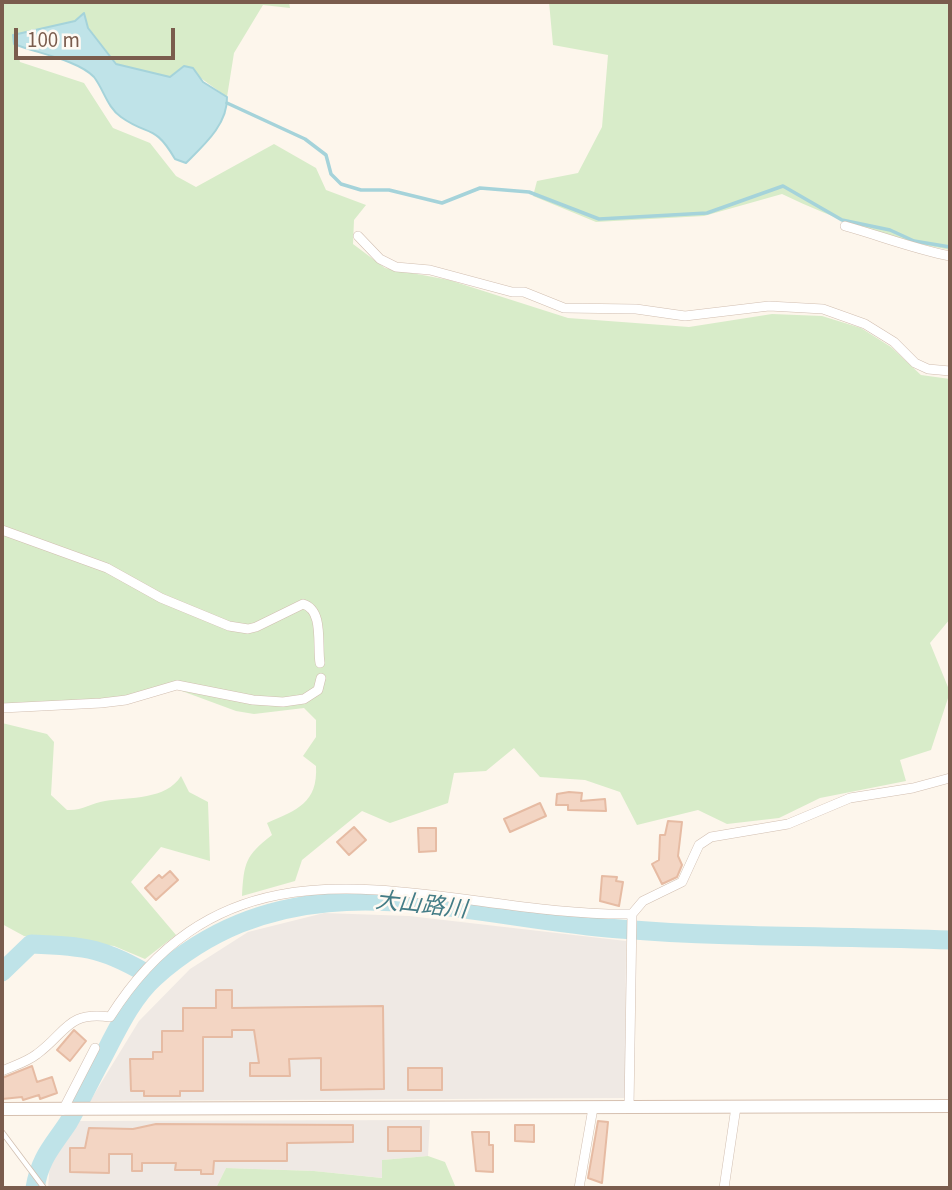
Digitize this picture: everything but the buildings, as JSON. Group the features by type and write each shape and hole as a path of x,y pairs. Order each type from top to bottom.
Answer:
{"street":[{"path":"845,226 888,237 909,248 950,256"},
{"path":"358,236 380,259 396,267 430,270 512,292 524,292 564,308 636,309 685,316 769,306 823,309 874,330 894,342 915,363 928,369 950,371"},
{"path":"2,530 107,568 161,598 229,625 248,629 303,604 309,606 317,615 320,663"},
{"path":"2,708 126,700 177,685 253,700 296,701 318,690 321,678"},
{"path":"629,1108 632,917 643,901 681,882 699,845 711,837 788,824 850,798 913,788 950,778"},
{"path":"2,1071 36,1056 76,1019 90,1014 110,1017 127,991 150,965 223,911 284,893 342,887 632,917"},
{"path":"63,1110 95,1048"},
{"path":"2,1109 950,1106"},
{"path":"724,1188 737,1107"},
{"path":"579,1188 593,1108"}],"lane":[{"path":"2,1132 44,1188"}],"shaded area":[{"path":"324,913 409,916 626,941 625,1098 90,1101 139,1021 190,969 248,932"},
{"path":"430,1120 428,1156 382,1160 383,1178 314,1171 226,1168 216,1188 48,1188 50,1162 79,1121"}],"green space":[{"path":"2,2 289,2 290,8 263,5 234,53 227,97 184,66 170,77 116,64 88,28 75,21 13,35 20,62 84,83 113,128 150,143 176,176 196,187 274,144 316,168 326,190 366,205 354,220 353,244 385,268 449,280 568,318 689,327 772,314 822,316 861,328 891,347 921,375 950,379 950,619 930,643 950,692 931,750 900,760 906,781 820,798 779,818 727,824 698,810 637,825 620,792 585,780 540,777 514,748 486,771 454,773 448,803 390,823 362,811 302,860 295,881 242,896 248,861 256,849 272,835 267,823 304,804 313,789 316,766 303,756 316,737 316,720 304,708 254,714 236,711 171,687 112,701 56,704 2,712"},
{"path":"549,2 950,2 950,250 864,228 782,194 704,216 596,222 533,196 537,181 578,173 602,127 608,55 553,45"},
{"path":"2,723 47,734 54,742 51,795 67,810 157,793 174,784 181,776 189,792 208,802 210,861 161,847 131,882 176,935 145,959 114,946 24,936 2,924"},
{"path":"428,1156 445,1162 456,1188 216,1188 226,1168 314,1171 382,1178 382,1160"}],"water":[{"path":"84,13 88,28 116,64 170,77 184,66 193,68 203,82 227,97 224,116 219,125 186,163 175,159 156,135 116,113 94,77 87,71 67,61 14,44 13,35 75,21"}],"waterway":[{"path":"227,103 305,139 326,155 331,174 341,184 361,190 389,190 442,203 480,188 529,192 599,219 707,213 783,186 842,220 890,230 914,241 950,247"},
{"name":"大山路川","path":"35,1188 47,1153 72,1116 123,1019 146,986 209,939 264,915 321,903 378,901 661,932 950,940"},
{"path":"2,972 31,944 95,950 122,960 154,978"}]}
